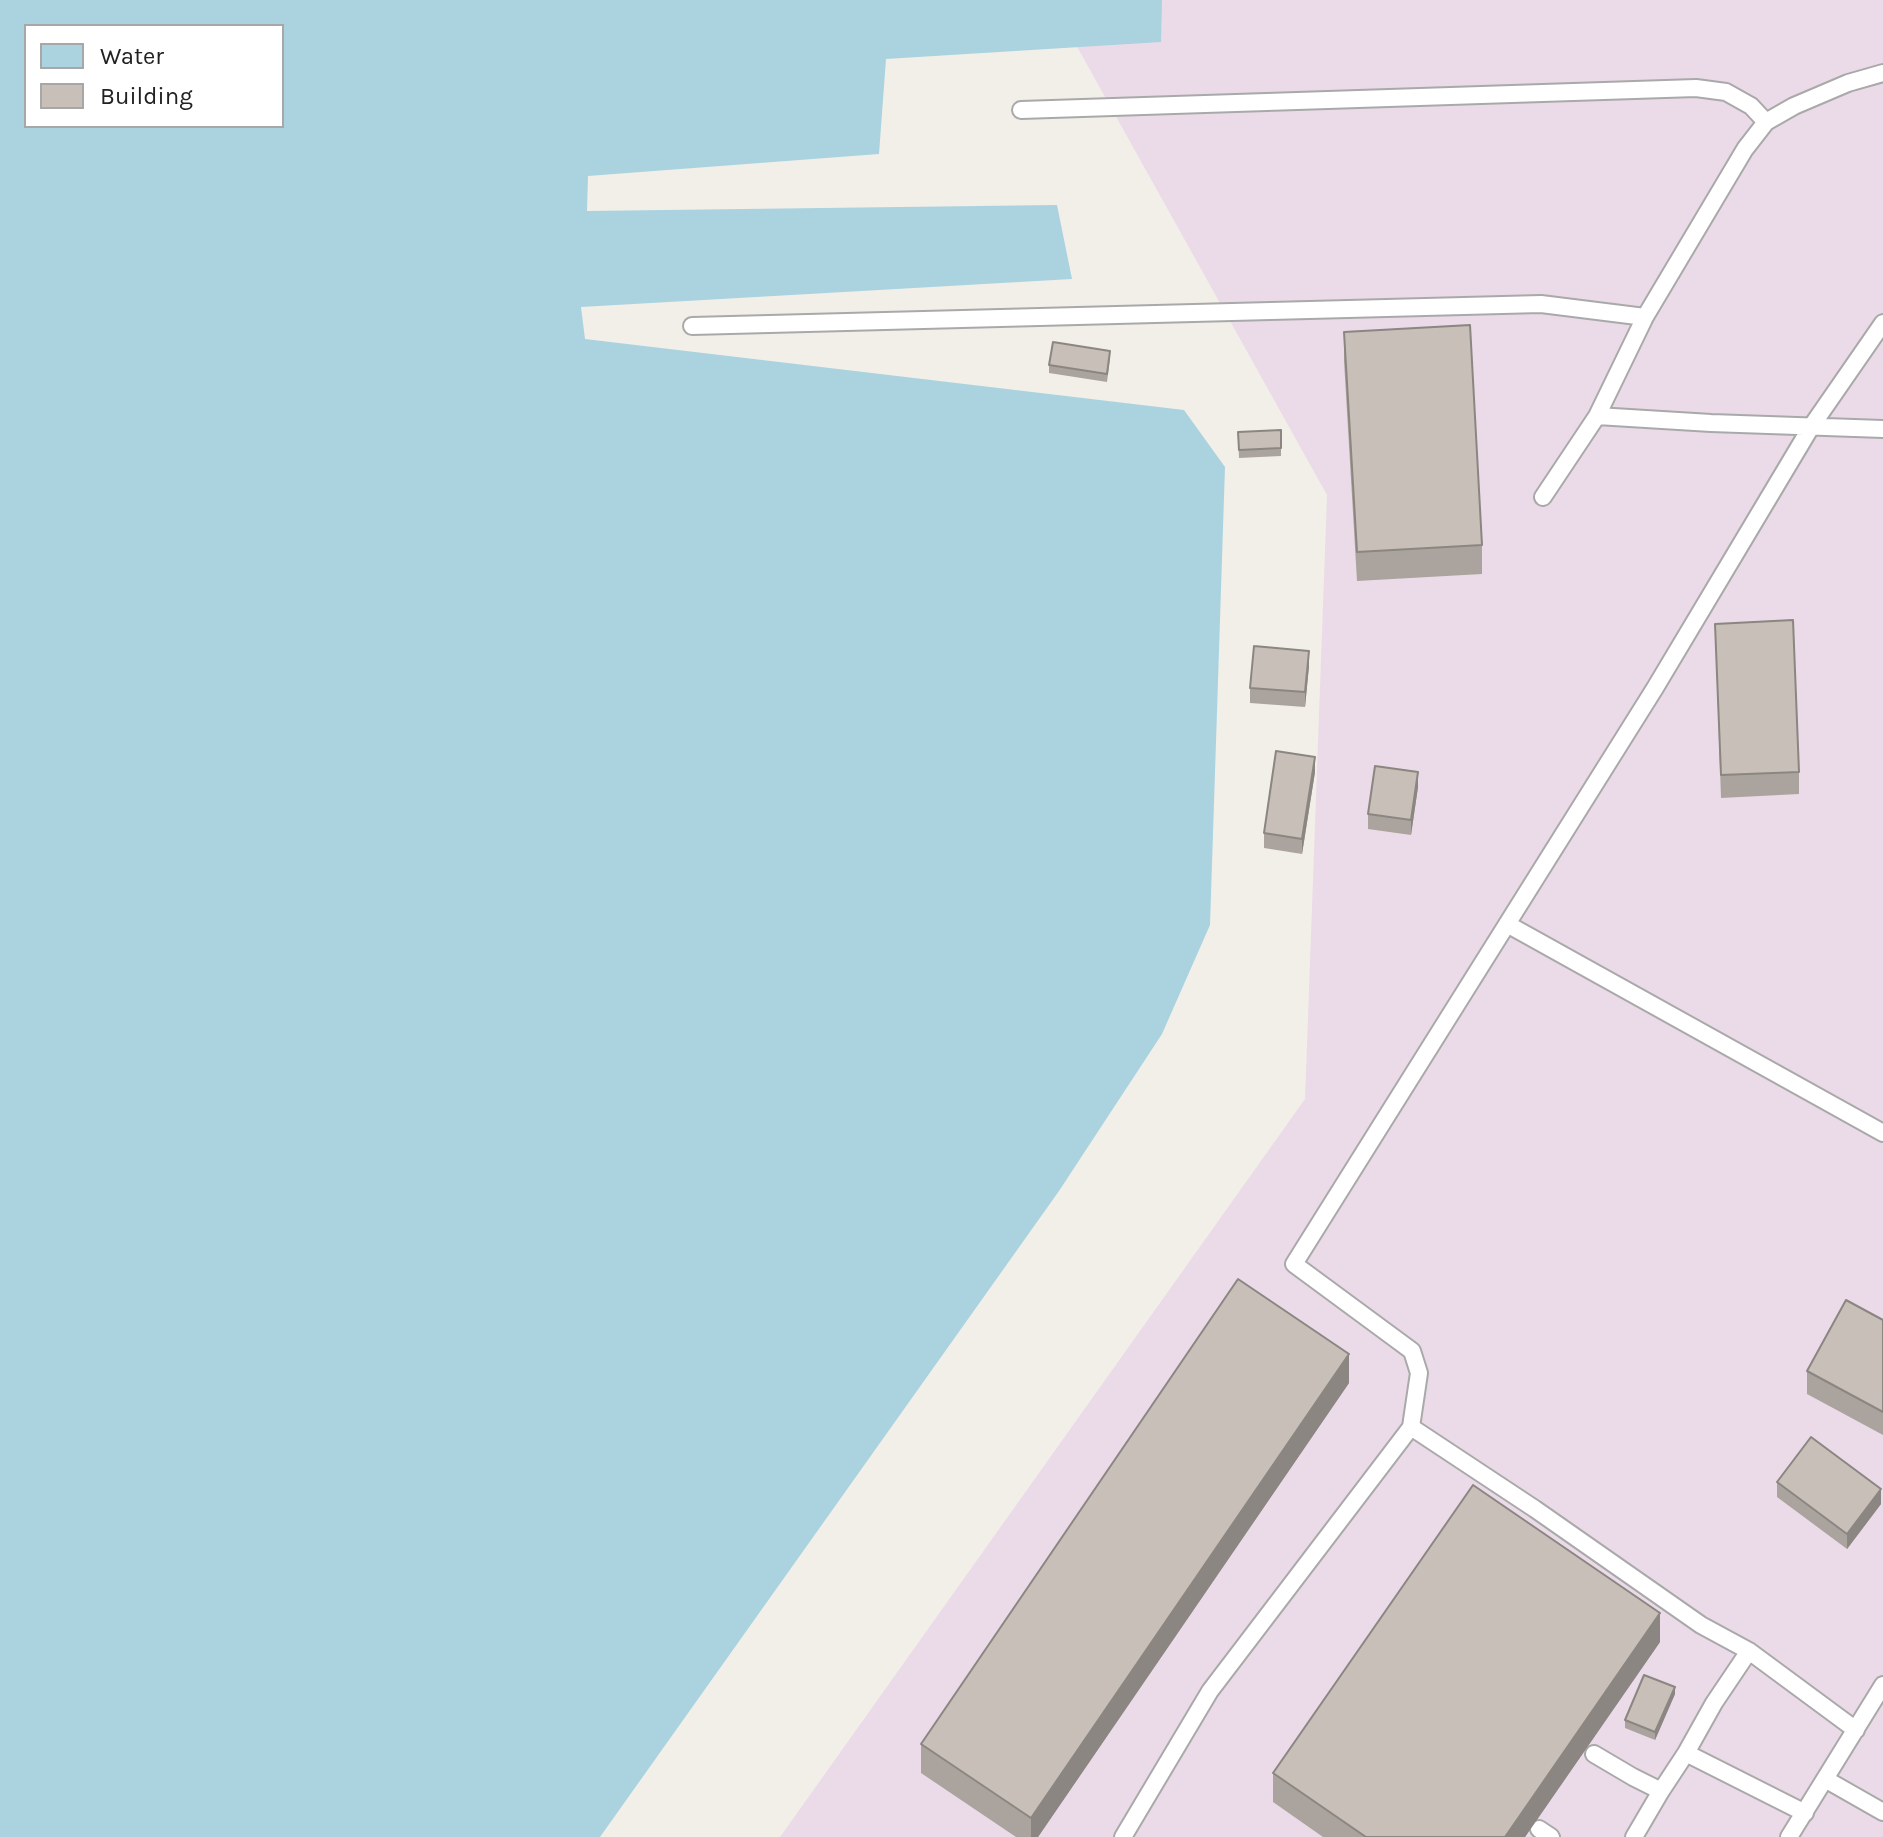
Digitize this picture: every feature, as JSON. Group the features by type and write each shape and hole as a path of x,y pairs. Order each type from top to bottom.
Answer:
{"lane":[{"path":"1543,497 1597,416 1645,317 1745,149 1766,122 1794,106 1848,83 1883,73"},
{"path":"1021,110 1696,88 1726,92 1751,106 1766,122"},
{"path":"692,326 1541,304 1645,317"},
{"path":"1123,1837 1210,1691 1411,1427 1419,1373 1412,1351 1294,1264 1655,688 1811,427 1883,323"},
{"path":"1597,416 1883,429"},
{"path":"1507,924 1883,1133"},
{"path":"1411,1427 1701,1625 1749,1651 1856,1730"},
{"path":"1634,1837 1714,1703 1749,1651"},
{"path":"1789,1837 1883,1685"},
{"path":"1686,1753 1805,1813"},
{"path":"1594,1754 1661,1791"},
{"path":"1825,1779 1883,1812"}],"shaded area":[{"path":"1051,0 1883,0 1883,1837 780,1837 1305,1099 1327,495"}],"water":[{"path":"0,0 1162,0 1161,42 886,59 879,154 588,176 587,211 1057,205 1072,279 581,307 585,339 1184,410 1225,467 1210,925 1162,1034 1059,1191 600,1837 0,1837"}],"building":[{"path":"1470,325 1482,545 1357,552 1344,332"},
{"path":"1053,342 1110,351 1107,374 1049,365"},
{"path":"1281,430 1281,448 1239,450 1238,432"},
{"path":"1793,620 1799,772 1721,775 1715,624"},
{"path":"1254,646 1309,651 1305,692 1250,688"},
{"path":"1276,751 1315,757 1302,839 1264,833"},
{"path":"1375,766 1418,772 1411,820 1368,814"},
{"path":"1238,1279 1349,1354 1031,1818 921,1744"},
{"path":"1846,1300 1883,1320 1883,1412 1807,1371"},
{"path":"1811,1437 1881,1489 1847,1534 1777,1482"},
{"path":"1473,1485 1660,1613 1505,1837 1366,1837 1273,1773"},
{"path":"1644,1675 1675,1687 1655,1732 1625,1720"}]}
